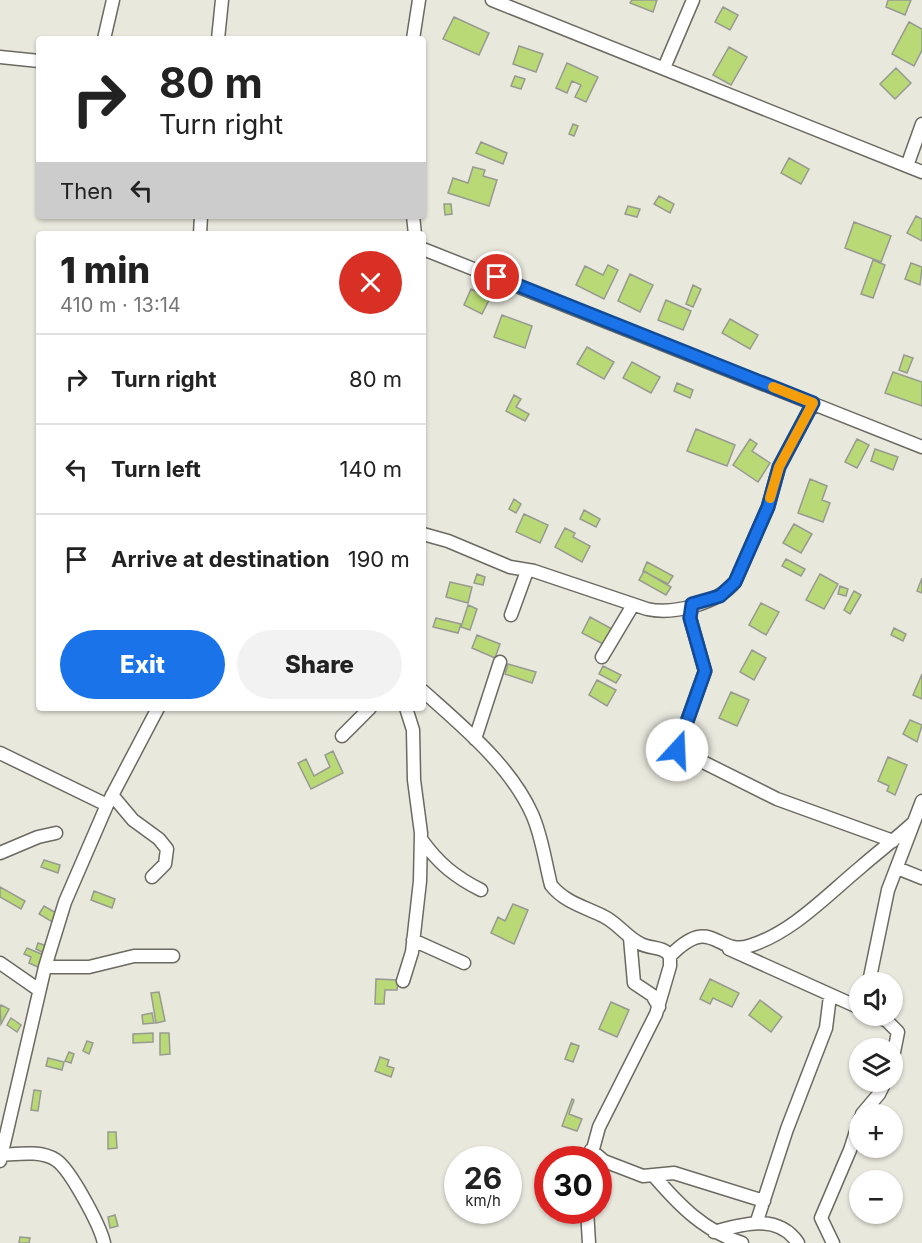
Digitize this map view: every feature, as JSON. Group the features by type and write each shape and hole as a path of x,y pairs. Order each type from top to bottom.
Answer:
{"street":[{"path":"105,36 113,0"},
{"path":"218,36 222,0"},
{"path":"413,36 419,0"},
{"path":"492,0 922,172"},
{"path":"664,68 693,0"},
{"path":"1,58 36,61"},
{"path":"907,166 922,124"},
{"path":"426,250 922,447"},
{"path":"426,535 633,605 664,611 720,596 735,582 768,507 779,467 813,403"},
{"path":"511,615 527,571"},
{"path":"692,604 690,618 705,671 677,750 777,799 893,841"},
{"path":"602,657 633,605"},
{"path":"475,739 500,662"},
{"path":"426,693 475,739 524,798 533,816 551,885 558,894 605,916 630,938 663,950 670,957"},
{"path":"104,1243 93,1210 57,1160 34,1154 1,1158 39,990 65,902 109,800 156,711"},
{"path":"342,736 367,711"},
{"path":"403,981 413,940 421,839 414,780 413,730 407,711"},
{"path":"0,753 109,800 159,839 167,849 165,864 152,877"},
{"path":"871,972 888,890 922,801"},
{"path":"593,1146 599,1127 659,1007 670,957 690,939 703,936 740,948 760,942 810,909 914,822"},
{"path":"0,853 38,837 56,833"},
{"path":"421,839 436,860 481,890"},
{"path":"897,868 922,878"},
{"path":"703,936 849,1004"},
{"path":"630,938 634,983 652,995 659,1007"},
{"path":"413,940 464,963"},
{"path":"45,968 105,965 134,956 173,956"},
{"path":"0,963 39,990"},
{"path":"757,1221 826,1028 830,996"},
{"path":"870,1104 880,1092"},
{"path":"833,1243 821,1218 849,1154"},
{"path":"612,1164 643,1176 674,1173 764,1201"},
{"path":"654,1176 682,1208 714,1232 742,1243"},
{"path":"714,1232 757,1221 790,1233 798,1243"},
{"path":"588,1224 589,1243"}],"building":[{"path":"632,0 657,0 653,12 630,3"},
{"path":"888,0 911,0 905,15 886,7"},
{"path":"723,7 738,15 730,30 715,22"},
{"path":"454,17 489,33 479,55 443,39"},
{"path":"909,22 922,29 922,50 914,66 892,54"},
{"path":"519,46 543,54 536,72 513,64"},
{"path":"729,47 747,57 731,85 713,75"},
{"path":"567,63 598,77 586,102 575,97 581,85 572,81 567,93 556,88"},
{"path":"896,68 911,83 895,99 880,84"},
{"path":"515,76 525,79 521,89 511,86"},
{"path":"573,124 578,126 574,136 569,134"},
{"path":"481,142 507,153 503,164 476,153"},
{"path":"789,158 809,169 801,184 781,173"},
{"path":"473,167 485,170 483,176 497,180 489,206 448,193 453,178 468,183"},
{"path":"659,196 674,204 670,213 654,204"},
{"path":"444,204 451,204 452,214 445,215"},
{"path":"628,206 640,209 637,217 625,214"},
{"path":"916,216 922,219 922,241 907,233"},
{"path":"854,222 891,236 881,262 845,248"},
{"path":"873,260 885,265 873,298 861,294"},
{"path":"911,263 922,267 920,285 905,279"},
{"path":"608,265 618,270 604,299 576,285 585,266 603,275"},
{"path":"630,274 653,285 640,312 618,301"},
{"path":"693,285 701,289 693,307 686,304"},
{"path":"471,289 490,298 482,314 464,305"},
{"path":"666,300 691,311 683,330 658,320"},
{"path":"502,315 532,326 525,348 494,337"},
{"path":"730,319 758,335 750,349 722,333"},
{"path":"587,347 614,362 604,379 577,364"},
{"path":"904,355 913,358 907,373 899,370"},
{"path":"632,362 660,377 651,393 623,378"},
{"path":"893,372 922,382 922,406 885,393"},
{"path":"677,383 693,390 690,398 674,391"},
{"path":"514,395 521,399 516,407 529,414 525,421 506,411"},
{"path":"696,429 735,445 727,466 687,451"},
{"path":"750,439 757,444 752,451 770,463 758,482 733,465"},
{"path":"857,439 869,445 857,468 845,462"},
{"path":"875,449 898,457 893,470 871,461"},
{"path":"810,479 827,486 822,500 830,503 823,522 798,513"},
{"path":"514,499 521,504 516,513 509,509"},
{"path":"584,510 600,519 596,527 580,519"},
{"path":"524,514 548,525 540,543 516,532"},
{"path":"794,524 812,534 801,553 783,543"},
{"path":"565,528 575,533 573,537 590,546 582,562 555,547"},
{"path":"786,559 805,569 801,576 782,566"},
{"path":"647,562 673,576 668,584 643,571"},
{"path":"644,571 671,587 666,595 639,580"},
{"path":"477,574 485,577 483,585 474,583"},
{"path":"820,574 838,584 824,609 806,600"},
{"path":"922,578 922,593 917,591"},
{"path":"450,582 472,587 468,603 446,597"},
{"path":"840,586 848,589 846,596 838,594"},
{"path":"854,591 861,595 850,614 844,610"},
{"path":"761,603 779,612 766,635 749,625"},
{"path":"468,605 477,609 470,630 461,627"},
{"path":"590,617 612,629 603,644 582,633"},
{"path":"436,618 461,624 458,633 433,627"},
{"path":"894,628 906,634 903,641 891,635"},
{"path":"477,635 500,644 495,658 472,648"},
{"path":"752,650 766,658 754,680 740,672"},
{"path":"508,664 536,672 532,683 505,674"},
{"path":"603,666 621,675 616,683 599,674"},
{"path":"922,674 922,699 913,695"},
{"path":"597,680 616,690 607,706 589,695"},
{"path":"731,692 749,700 737,726 719,718"},
{"path":"910,720 922,725 917,742 903,734"},
{"path":"333,751 343,773 311,789 298,763 306,759 314,776 330,767 325,755"},
{"path":"888,757 907,765 895,795 887,791 889,786 878,781"},
{"path":"44,860 60,865 58,873 41,867"},
{"path":"0,887 25,901 21,909 0,897"},
{"path":"94,891 115,899 112,908 91,900"},
{"path":"513,904 528,910 514,944 491,933 498,917 505,921"},
{"path":"44,906 58,914 54,923 39,914"},
{"path":"38,943 47,946 44,953 36,949"},
{"path":"27,948 46,956 40,968 29,963 31,957 24,954"},
{"path":"376,979 398,980 397,990 385,990 384,1004 375,1004"},
{"path":"710,979 739,993 732,1007 713,998 710,1004 700,999"},
{"path":"159,992 165,1021 156,1023 151,993"},
{"path":"760,1000 782,1017 771,1032 749,1015"},
{"path":"611,1002 629,1010 617,1037 599,1029"},
{"path":"1,1005 9,1009 1,1024 0,1007"},
{"path":"152,1013 154,1023 143,1024 142,1015"},
{"path":"11,1018 21,1025 17,1032 7,1025"},
{"path":"153,1033 153,1042 133,1043 133,1034"},
{"path":"160,1033 169,1033 170,1054 160,1055"},
{"path":"87,1041 93,1043 89,1054 83,1051"},
{"path":"571,1043 579,1046 573,1062 565,1059"},
{"path":"69,1052 74,1054 71,1063 65,1061"},
{"path":"380,1057 389,1060 387,1066 394,1068 391,1077 375,1071"},
{"path":"48,1058 64,1062 62,1070 46,1066"},
{"path":"34,1090 41,1091 38,1111 31,1110"},
{"path":"572,1099 574,1100 569,1114 582,1119 577,1131 562,1126"},
{"path":"108,1132 116,1132 117,1148 108,1149"},
{"path":"115,1215 118,1226 110,1228 108,1217"},
{"path":"20,1237 30,1238 29,1243 19,1243"}],"slow traffic":[{"path":"770,498 779,467 813,403 773,387"}],"route":[{"path":"497,277 813,403 779,467 768,507 735,582 720,596 692,604 690,618 705,671 676,747 677,750"}]}
